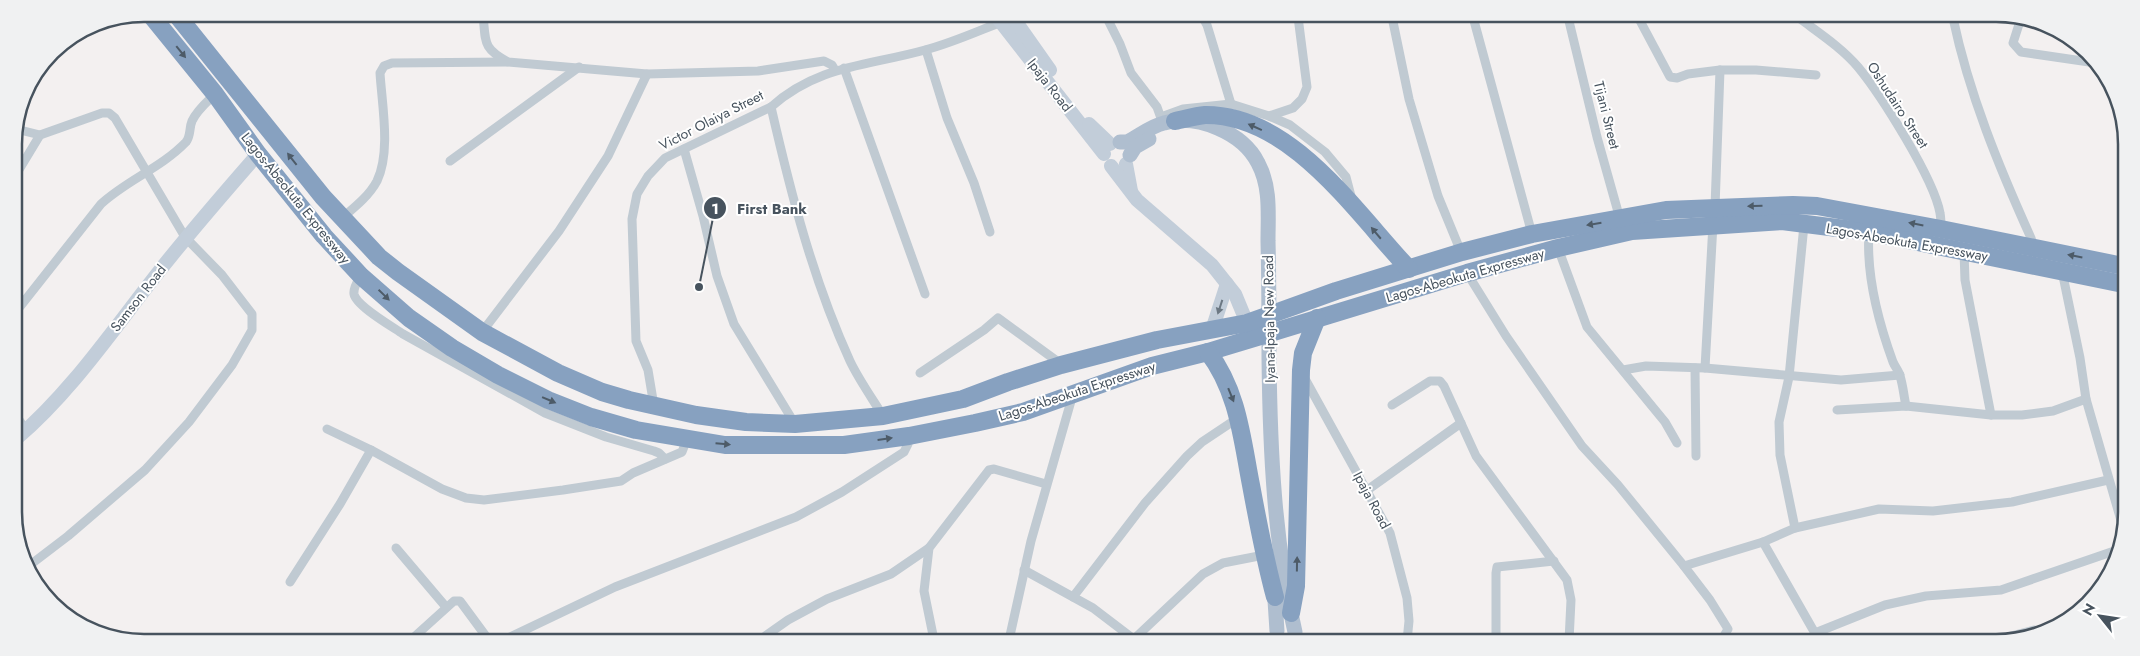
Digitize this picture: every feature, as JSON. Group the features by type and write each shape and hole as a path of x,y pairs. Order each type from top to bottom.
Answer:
{"highway":[{"name":"Lagos-Abeokuta Expressway","path":"157,23 215,94 258,154 324,236 361,276 409,318 452,348 498,375 548,400 591,417 636,430 724,445 844,445 909,436 1023,412 1152,366 1208,352 1467,273 1558,248 1632,231 1782,220 1804,225 1869,232 2118,283"},
{"name":"Lagos-Abeokuta Expressway","path":"183,23 322,197 379,257 440,303 482,332 558,373 602,392 654,406 729,420 795,424 883,416 963,399 1061,365 1157,340 1247,323 1336,290 1461,252 1532,234 1620,220 1666,210 1715,207 1817,206 2118,265"},
{"path":"1167,120 1205,116 1231,118 1255,126 1304,157 1353,206 1409,269"},
{"path":"1291,613 1296,586 1300,370 1303,353 1317,318"},
{"path":"1208,352 1225,381 1234,403 1264,555 1275,598"}],"main road":[{"name":"Ipaja Road","path":"1009,23 1082,117 1112,152 1132,194 1156,218 1196,249 1228,284 1240,301 1247,323"},
{"path":"1112,152 1167,120"},
{"name":"Iyana-Ipaja New Road","path":"1167,120 1202,123 1225,130 1237,139 1257,161 1263,173 1268,202 1265,433 1275,598 1275,633"},
{"name":"Iyana-Ipaja New Road","path":"1128,160 1135,147 1170,130 1195,130 1210,134 1222,139 1234,149 1254,174 1259,194 1266,279"},
{"path":"1112,152 1128,148 1132,194"},
{"path":"1112,152 1119,167 1128,160"},
{"name":"Samson Road","path":"22,434 70,386 185,237 258,154"},
{"path":"1212,330 1228,284"},
{"name":"Iyana-Ipaja New Road","path":"1266,360 1277,511 1287,599 1296,633"},
{"path":"1279,633 1286,628 1293,633"}],"street":[{"path":"1109,22 1131,73 1167,120 1183,109 1231,104 1290,125 1325,152 1346,177 1353,206"},
{"path":"1206,22 1231,104"},
{"path":"1269,116 1293,108 1302,99 1307,87 1299,22"},
{"path":"1393,22 1409,99 1438,196 1461,252"},
{"path":"1475,22 1532,234"},
{"name":"Tijani Street","path":"1569,22 1620,220"},
{"path":"1641,22 1670,77 1677,78 1688,74 1720,70 1756,70 1816,75"},
{"name":"Oshudairo Street","path":"1805,22 1857,66 1879,97 1929,183 1940,212 1941,229"},
{"path":"1954,22 1973,92 1994,153 2034,248"},
{"path":"484,23 486,44 490,51 508,62"},
{"name":"Victor Olaiya Street","path":"654,406 648,370 636,341 632,219 637,194 648,176 664,158 770,107 785,95 839,69 926,50 995,23"},
{"path":"2019,25 2013,43 2021,52 2085,61"},
{"path":"926,50 947,118 974,183 990,232"},
{"path":"341,217 366,196 377,181 384,159 380,73 384,66 392,63 508,62 647,74 758,71 824,62 839,69 926,294"},
{"path":"450,161 579,67"},
{"path":"1715,207 1720,70"},
{"path":"482,332 559,231 608,156 647,74"},
{"path":"23,303 101,204 115,190 146,172 187,141 191,122 215,94"},
{"path":"770,107 800,223 827,308 851,363 883,416"},
{"path":"24,131 40,135 102,113 109,113 114,118 185,237 222,275 252,314 252,330 232,365 189,422 145,470 82,525 34,562"},
{"path":"23,163 40,135"},
{"path":"684,149 703,216 717,276 734,324 795,424"},
{"path":"1696,456 1700,368 1713,224"},
{"path":"1795,528 1780,455 1779,422 1789,376 1804,225"},
{"path":"1869,232 1867,256 1880,320 1894,363 1900,375 1906,406"},
{"path":"1558,248 1587,327 1665,422 1676,443"},
{"path":"1964,252 1965,280 1991,415"},
{"path":"2062,270 2080,358 2086,399 2118,511"},
{"path":"1467,273 1506,336 1582,446 1618,485 1684,566 1710,600 1728,629 1726,633"},
{"path":"361,276 354,292 356,299 403,334 545,413 606,438 654,451 662,455 665,460"},
{"path":"920,373 984,330 998,318 1061,365"},
{"path":"1622,370 1646,366 1700,368 1841,380 1900,375"},
{"name":"Ipaja Road","path":"1300,370 1390,533 1407,598 1408,633"},
{"path":"1392,405 1430,381 1440,381 1444,386 1476,456 1567,580 1571,600 1569,633"},
{"path":"1009,634 1046,484 1073,393"},
{"path":"1837,410 1906,406 1991,415 2022,415 2053,411 2086,399"},
{"path":"1073,597 1145,503 1187,456 1202,442 1238,418"},
{"path":"1366,490 1461,423"},
{"path":"327,430 371,450 442,489 466,498 484,500 620,481 682,452 687,439"},
{"path":"517,634 615,587 796,517 818,506 873,474 904,452 909,436"},
{"path":"290,582 340,504 371,450"},
{"path":"771,634 788,620 827,599 891,574 929,548 989,470 994,469 1046,484"},
{"path":"1684,566 1763,542 1795,528 1879,509 1933,511 2012,502 2108,480"},
{"path":"1763,542 1815,633 1885,605 1926,596 2001,590 2110,552"},
{"path":"396,548 446,607"},
{"path":"929,548 924,591 933,634"},
{"path":"1141,633 1203,574 1223,563 1264,555"},
{"path":"1496,633 1496,573 1498,567 1554,561"},
{"path":"1024,570 1093,608 1126,633"},
{"path":"417,634 454,601 460,601 485,634"}],"place":[{"name":"First Bank","path":"699,287"}]}
